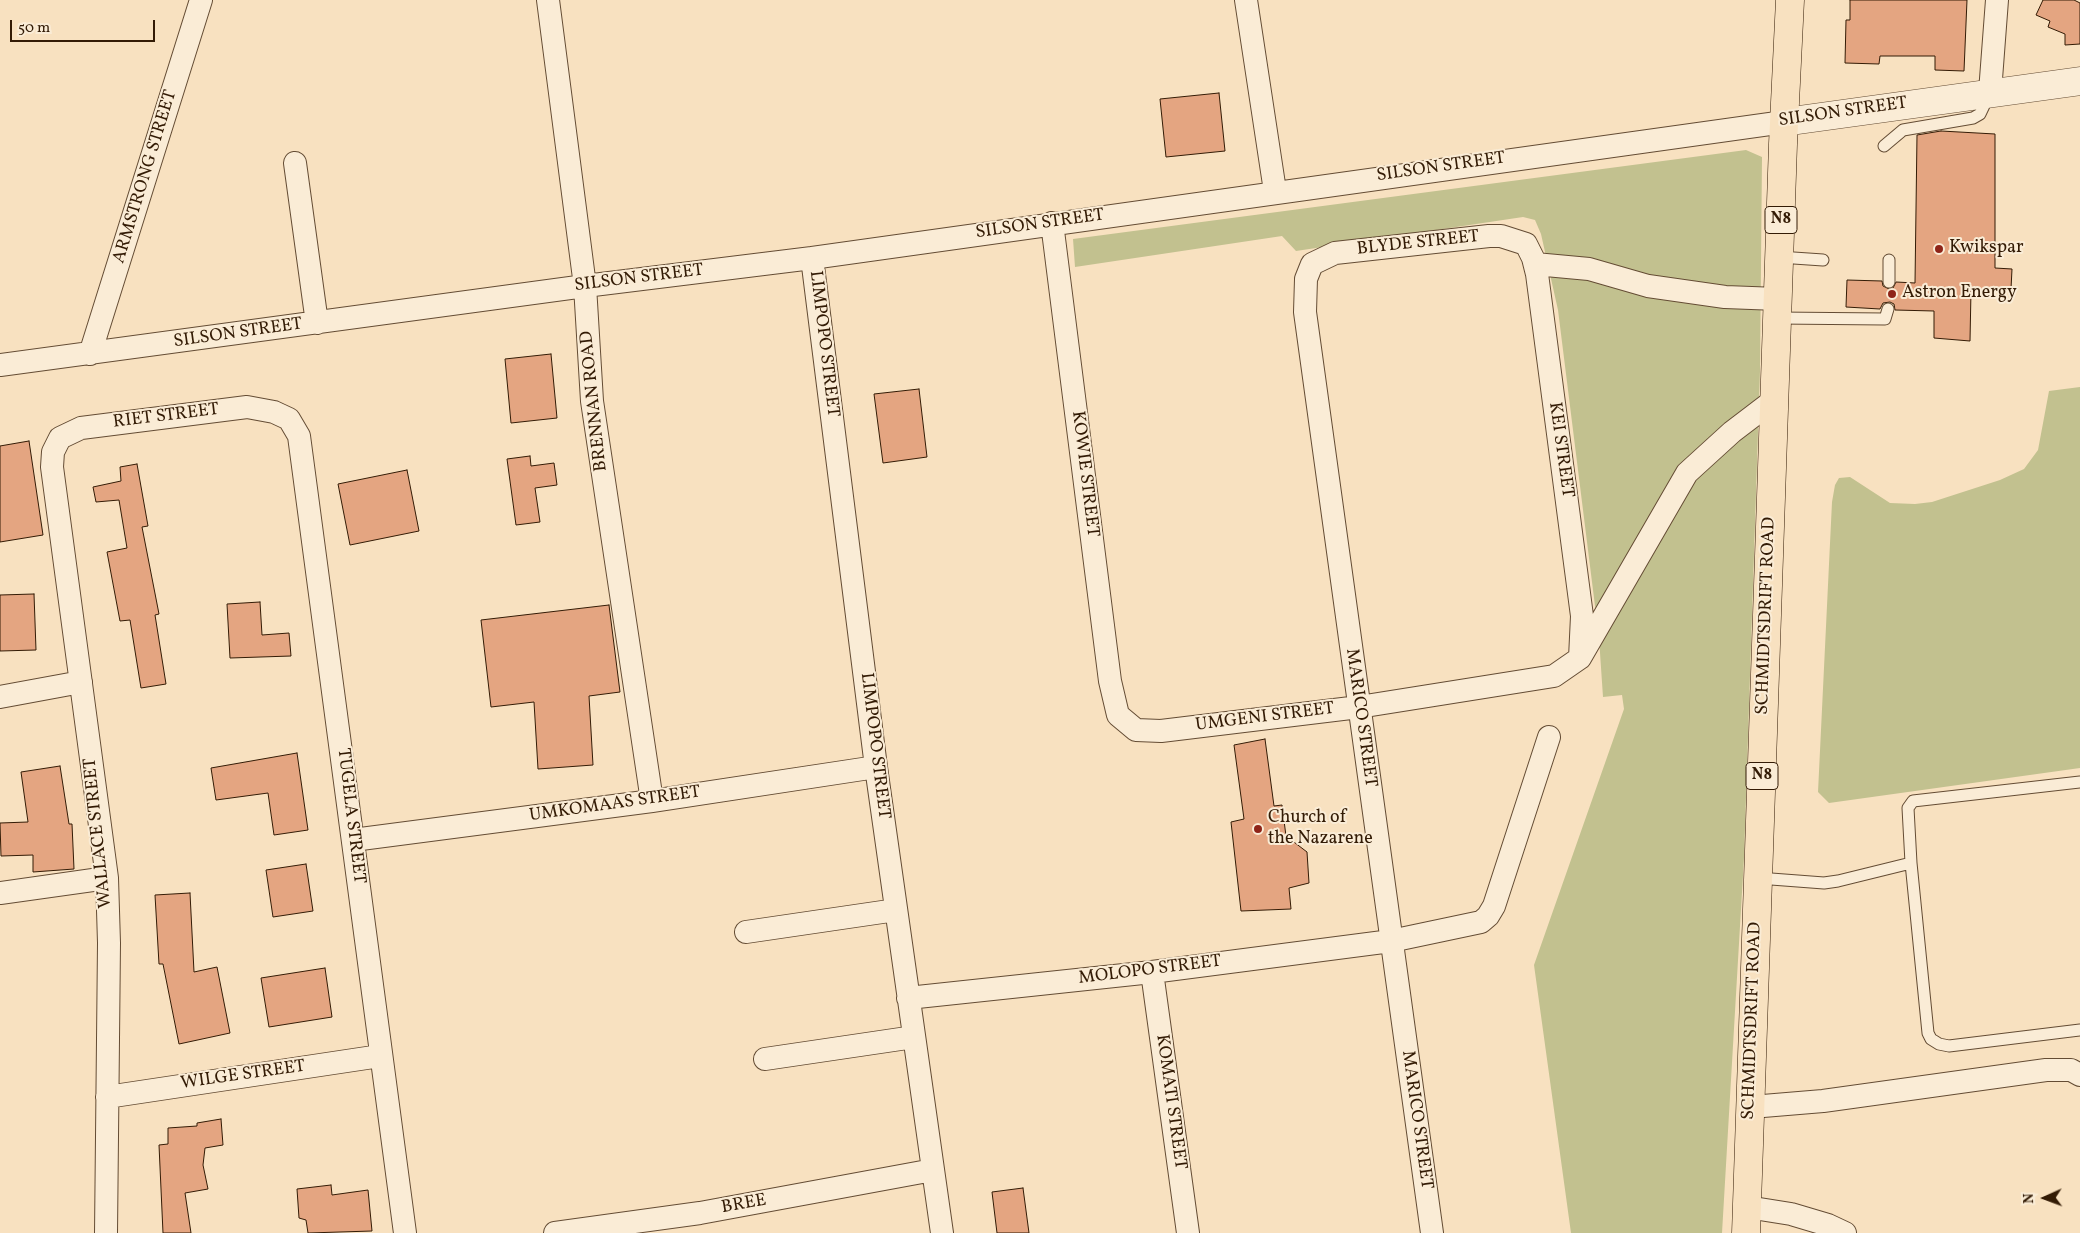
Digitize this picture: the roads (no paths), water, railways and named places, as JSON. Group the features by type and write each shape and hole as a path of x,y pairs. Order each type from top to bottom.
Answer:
{"highway":[{"name":"SCHMIDTSDRIFT ROAD","path":"1747,1220 1777,309 1790,0"}],"street":[{"name":"ARMSTRONG STREET","path":"90,354 201,0"},
{"name":"BRENNAN ROAD","path":"548,0 585,286 592,401 652,801"},
{"path":"1246,0 1275,191"},
{"path":"1990,92 1997,0"},
{"name":"SILSON STREET","path":"0,365 585,286 812,258 1275,191 2080,81"},
{"path":"295,163 317,323"},
{"name":"KOWIE STREET","path":"1052,223 1110,681 1115,708 1125,722"},
{"name":"BLYDE STREET","path":"1312,264 1335,253 1501,236 1530,254 1648,286 1725,297 1777,309"},
{"name":"KEI STREET","path":"1530,254 1582,616 1580,658"},
{"name":"LIMPOPO STREET","path":"812,258 876,767 942,1233"},
{"name":"MARICO STREET","path":"1312,264 1306,279 1305,312 1432,1233"},
{"path":"1580,658 1687,473 1726,437 1774,400"},
{"name":"RIET STREET","path":"60,438 81,428 237,408 247,407 274,412"},
{"name":"TUGELA STREET","path":"274,412 289,419 299,436 405,1233"},
{"name":"WALLACE STREET","path":"60,438 53,452 52,467 107,878 109,943 106,1233"},
{"name":"UMGENI STREET","path":"1125,722 1136,730 1161,731 1359,707 1554,676 1580,658"},
{"path":"0,697 81,682"},
{"name":"MOLOPO STREET","path":"908,998 1152,972 1391,941 1481,922 1488,916 1494,906 1548,737"},
{"name":"UMKOMAAS STREET","path":"353,840 652,801 876,767"},
{"path":"0,893 107,878"},
{"path":"746,932 896,910"},
{"name":"KOMATI STREET","path":"1152,972 1188,1233"},
{"path":"765,1059 914,1037"},
{"name":"WILGE STREET","path":"107,1097 380,1056"},
{"path":"1750,1107 1823,1101 2046,1070 2071,1070 2080,1075"},
{"name":"BREE","path":"555,1233 701,1223 933,1170"},
{"path":"1747,1220 1791,1214 1828,1225 1845,1233"}],"lane":[{"path":"1884,146 1903,130 1976,117 1986,104 1990,92"},
{"path":"1780,257 1823,260"},
{"path":"1889,260 1889,282"},
{"path":"1777,309 1885,319 1888,309"},
{"path":"2080,782 1913,802 1908,808 1928,1033 1931,1039 1939,1044 1949,1046 2080,1030"},
{"path":"1758,878 1824,883 1838,882 1912,862"}],"place":[{"name":"Kwikspar","path":"1939,249"},
{"name":"Astron Energy","path":"1892,294"},
{"name":"Church of the Nazarene","path":"1258,829"}]}
